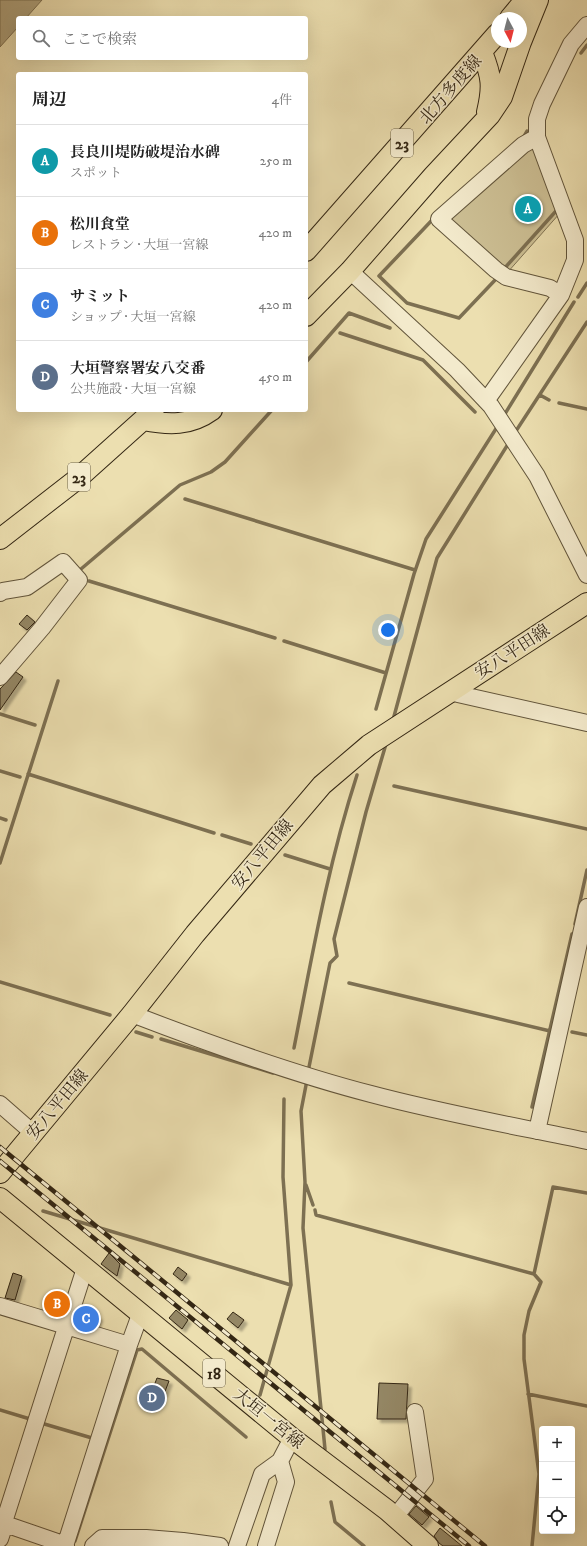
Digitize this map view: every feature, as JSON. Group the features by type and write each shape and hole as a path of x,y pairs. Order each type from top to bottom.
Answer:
{"main road":[{"path":"515,12 525,0"},
{"path":"527,27 538,0"},
{"name":"北方多度線","path":"308,249 491,41"},
{"path":"308,314 350,271 433,176 474,135 490,115 502,97 519,48"},
{"path":"474,135 486,114 492,93 490,72 482,52"},
{"path":"148,415 162,424 183,423 192,421 208,412"},
{"name":"23","path":"0,539 76,480 148,415"},
{"name":"安八平田線","path":"0,1173 32,1132 132,1014 195,934 292,818 322,785 369,745 587,603"},
{"name":"大垣一宮線","path":"0,1198 141,1312 292,1438 395,1517 428,1546"}],"street":[{"path":"491,407 561,295 575,260 576,240 537,137 537,119 542,104 571,44 587,25"},
{"path":"537,137 523,145 440,219 506,277 550,288 561,295"},
{"path":"350,271 457,370 491,407 537,476 587,575"},
{"path":"0,593 3,591 27,587 63,562 79,580 42,628 0,677"},
{"path":"449,692 587,723"},
{"path":"537,1131 587,907"},
{"path":"132,1014 294,1072 321,1080 445,1113 587,1141"},
{"path":"0,1104 32,1132"},
{"path":"85,1268 65,1326 2,1526 66,1545 129,1345 141,1312"},
{"path":"0,1306 129,1345"},
{"path":"395,1517 424,1479 415,1412"},
{"path":"237,1546 262,1474 280,1461 292,1438"},
{"path":"266,1546 286,1482 280,1461"},
{"path":"93,1546 102,1538 146,1538 220,1546"}],"shaded area":[{"path":"0,0 42,0 28,16 16,16 16,29 0,47"},
{"path":"532,142 560,213 507,273 445,219"}],"building":[{"path":"27,615 35,622 27,630 19,624"},
{"path":"16,672 23,677 0,710 0,689"},
{"path":"109,1253 120,1264 117,1276 101,1264"},
{"path":"178,1267 187,1274 182,1281 173,1274"},
{"path":"13,1273 22,1276 15,1300 5,1298"},
{"path":"52,1295 65,1299 61,1313 47,1308"},
{"path":"176,1310 188,1320 182,1329 169,1318"},
{"path":"81,1311 99,1317 96,1325 78,1320"},
{"path":"233,1312 244,1320 238,1328 227,1319"},
{"path":"157,1378 169,1381 164,1394 161,1392 156,1405 154,1404 153,1407 138,1402 143,1388 152,1391"},
{"path":"379,1383 408,1384 406,1419 377,1419"},
{"path":"416,1506 429,1517 422,1525 409,1514"},
{"path":"440,1528 462,1546 443,1546 439,1543 434,1536"}],"waterway":[{"path":"581,53 587,45"},
{"path":"523,138 527,131"},
{"path":"503,270 556,211"},
{"path":"434,218 379,276 407,303 459,318 497,278"},
{"path":"578,297 587,283"},
{"path":"503,417 574,302"},
{"path":"308,360 349,313 390,328"},
{"path":"514,434 587,322"},
{"path":"340,333 423,360 475,412"},
{"path":"540,395 549,400"},
{"path":"559,403 587,409"},
{"path":"81,569 180,485 211,472 225,462 270,412"},
{"path":"376,709 414,574 426,539 499,424"},
{"path":"393,720 437,558 510,441"},
{"path":"185,499 415,570"},
{"path":"89,581 275,638"},
{"path":"284,641 386,673"},
{"path":"0,863 58,681"},
{"path":"0,714 35,725"},
{"path":"308,1072 330,963 337,956 334,939 366,812 386,744"},
{"path":"0,771 20,777"},
{"path":"28,774 214,833"},
{"path":"294,1048 329,876 337,842 357,775"},
{"path":"394,786 587,829"},
{"path":"0,818 6,820"},
{"path":"222,835 251,844"},
{"path":"285,855 330,869"},
{"path":"575,924 587,870"},
{"path":"532,1107 572,934"},
{"path":"0,982 110,1015"},
{"path":"349,983 550,1031"},
{"path":"136,1032 152,1037"},
{"path":"572,1032 587,1035"},
{"path":"161,1039 273,1073"},
{"path":"307,1080 301,1111 305,1182 303,1228 325,1449"},
{"path":"260,1395 291,1285 283,1177 284,1099"},
{"path":"306,1185 313,1205"},
{"path":"534,1274 553,1187 587,1193"},
{"path":"315,1210 316,1215 534,1274 541,1282 529,1311 524,1335 524,1359 539,1474 532,1546"},
{"path":"43,1211 291,1285"},
{"path":"75,1541 137,1350 142,1349 246,1437"},
{"path":"528,1394 587,1406"},
{"path":"0,1410 30,1419"},
{"path":"41,1423 92,1438"},
{"path":"331,1502 335,1522 364,1546"}],"railway":[{"path":"0,1147 485,1546"},
{"path":"0,1161 469,1546"}],"place":[{"name":"長良川堤防破堤治水碑","path":"528,209"},
{"name":"松川食堂","path":"57,1304"},
{"name":"サミット","path":"86,1319"},
{"name":"大垣警察署安八交番","path":"152,1398"}]}
